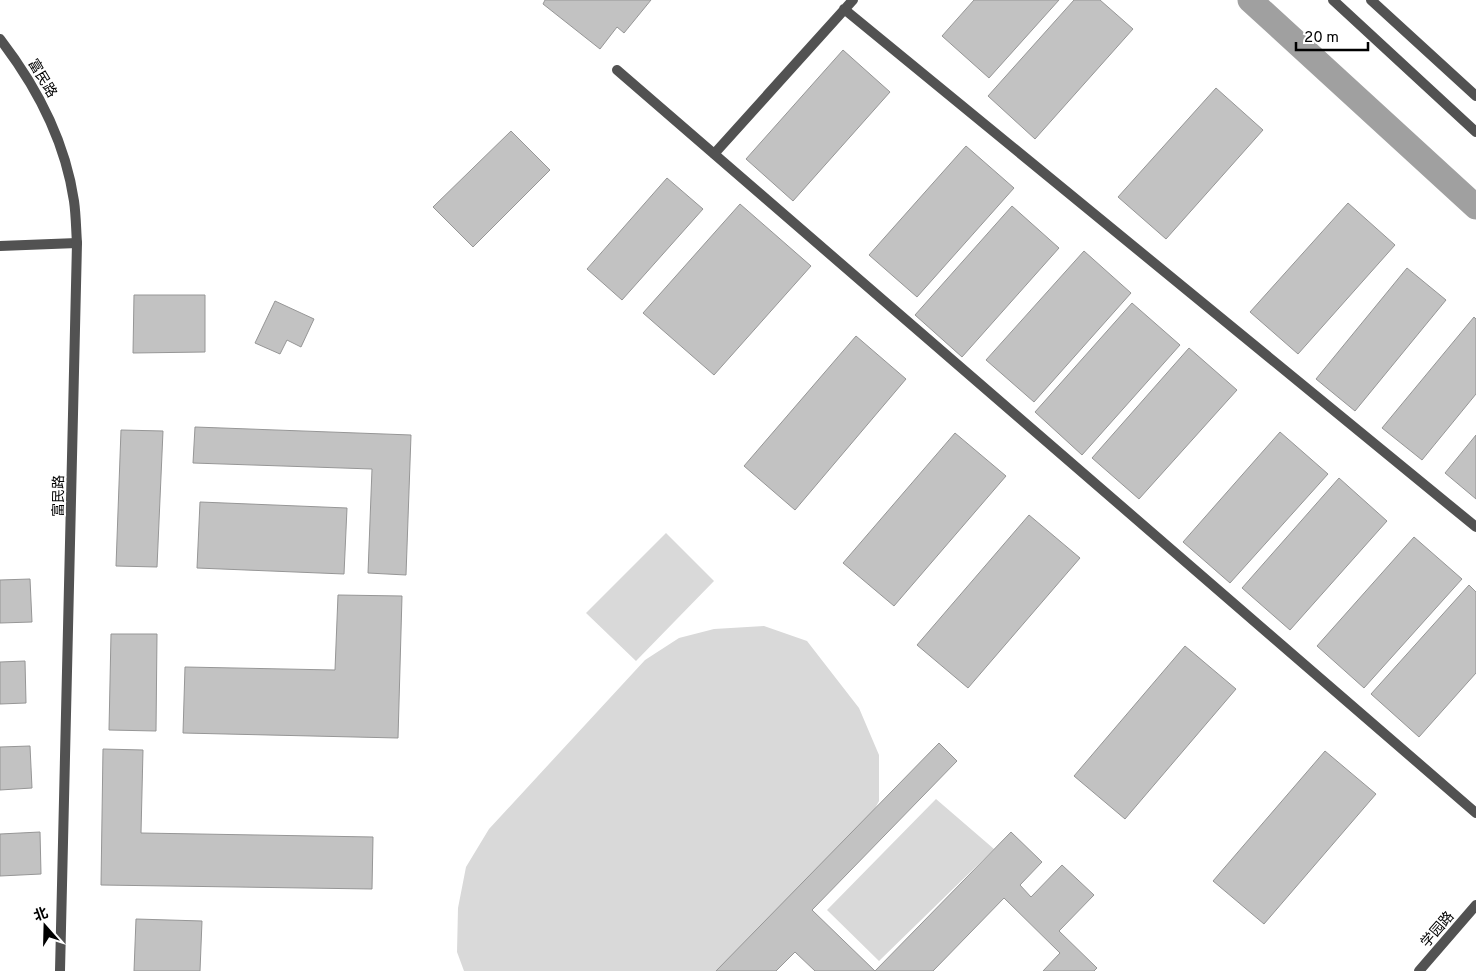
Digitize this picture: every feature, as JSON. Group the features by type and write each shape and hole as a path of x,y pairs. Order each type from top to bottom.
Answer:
{"street":[{"path":"714,154 853,0"},
{"path":"1333,0 1476,132"},
{"path":"1372,0 1476,96"},
{"path":"844,9 1476,527"},
{"name":"富民路","path":"0,39 28,78 57,134 67,167 74,202 77,243 60,971"},
{"path":"617,70 1476,813"},
{"path":"0,246 77,243"},
{"name":"学园路","path":"1419,971 1476,905"}],"shaded area":[{"path":"666,533 714,581 636,661 586,613"},
{"path":"764,626 807,641 859,708 879,755 879,801 866,825 726,971 464,971 457,952 458,908 466,867 489,829 645,660 679,638 714,629"},
{"path":"936,799 994,849 879,961 827,910"}],"building":[{"path":"545,0 651,0 624,33 617,27 600,49 543,4"},
{"path":"974,0 1059,0 989,78 942,36"},
{"path":"1074,0 1100,0 1133,29 1035,139 988,96"},
{"path":"843,50 890,92 793,201 746,159"},
{"path":"1216,88 1263,130 1166,239 1118,197"},
{"path":"511,131 550,170 473,247 433,207"},
{"path":"966,146 1014,188 917,297 869,255"},
{"path":"667,178 703,209 622,300 587,269"},
{"path":"1348,203 1395,245 1298,354 1250,312"},
{"path":"740,204 811,266 714,375 643,313"},
{"path":"1012,206 1059,248 962,357 915,315"},
{"path":"1084,251 1131,293 1034,402 986,360"},
{"path":"1407,268 1446,300 1355,411 1316,379"},
{"path":"134,295 205,295 205,352 133,353"},
{"path":"275,301 314,319 301,347 287,340 280,354 255,343"},
{"path":"1132,303 1180,345 1082,455 1035,412"},
{"path":"1474,317 1476,319 1476,394 1422,460 1382,428"},
{"path":"856,336 906,379 795,510 744,466"},
{"path":"1189,348 1237,390 1139,499 1092,458"},
{"path":"195,427 411,435 406,575 368,573 372,469 193,463"},
{"path":"121,430 163,431 157,567 116,566"},
{"path":"1280,432 1328,474 1230,583 1183,542"},
{"path":"955,433 1006,476 894,606 843,563"},
{"path":"1476,435 1476,499 1445,473"},
{"path":"1339,478 1387,521 1290,630 1242,588"},
{"path":"200,502 347,508 344,574 197,568"},
{"path":"1029,515 1080,558 968,688 917,645"},
{"path":"1414,537 1462,579 1364,688 1317,646"},
{"path":"30,579 32,622 0,623 0,580"},
{"path":"1469,585 1476,592 1476,673 1419,737 1371,694"},
{"path":"338,595 402,596 398,738 183,733 185,667 335,670"},
{"path":"111,634 157,634 156,731 109,730"},
{"path":"1185,646 1236,689 1125,819 1074,776"},
{"path":"25,661 26,703 0,704 0,662"},
{"path":"939,743 957,761 812,910 875,971 815,971 795,952 776,971 716,971"},
{"path":"30,746 32,788 0,790 0,747"},
{"path":"103,749 143,750 141,833 373,837 372,889 101,885"},
{"path":"1325,751 1376,794 1264,924 1213,881"},
{"path":"40,832 41,874 0,876 0,834"},
{"path":"1011,832 1042,862 1020,885 1031,897 1062,865 1094,895 1059,931 1097,968 1094,971 1043,971 1060,953 1004,898 933,971 875,971"},
{"path":"136,919 202,921 200,971 134,971"}],"waterway":[{"path":"1250,0 1476,207"}]}
